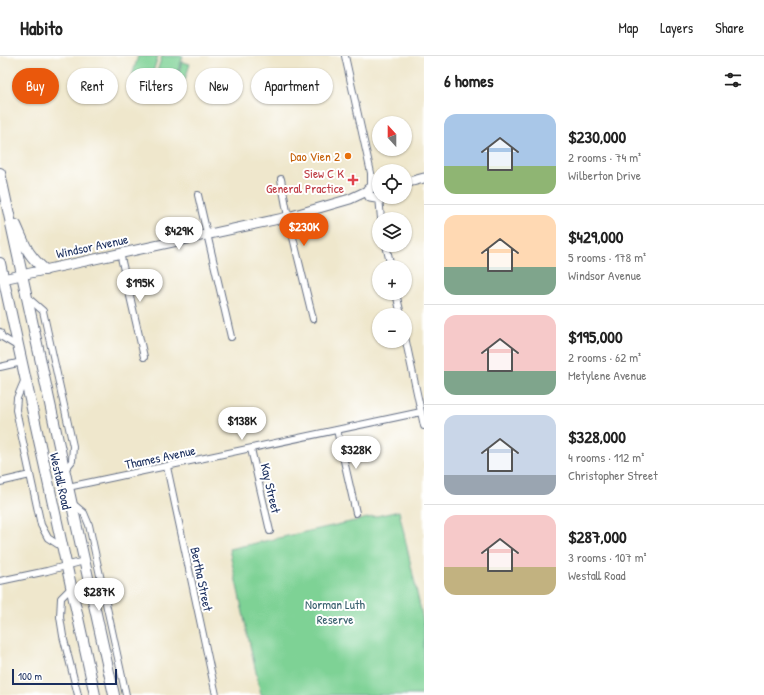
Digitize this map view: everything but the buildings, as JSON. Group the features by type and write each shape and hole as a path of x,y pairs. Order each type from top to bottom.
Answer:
{"main road":[{"name":"Westall Road","path":"0,173 114,695"},
{"path":"8,209 27,250 35,261 45,270"},
{"name":"Westall Road","path":"0,263 17,346 22,362 95,695"}],"street":[{"path":"345,56 372,178"},
{"path":"281,178 288,217 313,319"},
{"path":"412,181 424,178"},
{"name":"Windsor Avenue","path":"3,279 288,217 372,192"},
{"path":"198,195 231,337"},
{"path":"120,253 144,357"},
{"name":"Westall Road","path":"27,297 43,311 73,446 72,461 64,471"},
{"path":"0,332 2,337 17,346"},
{"path":"407,348 424,426"},
{"path":"0,367 22,362"},
{"path":"25,379 16,398 17,418 41,525 48,538 52,542 62,547"},
{"name":"Thames Avenue","path":"68,487 421,412"},
{"path":"338,430 356,514"},
{"name":"Kay Street","path":"251,449 270,531"},
{"name":"Bertha Street","path":"167,467 216,695"},
{"path":"0,482 30,475"},
{"name":"Westall Road","path":"71,502 84,513 89,525 126,695"},
{"path":"0,581 84,561"},
{"path":"71,588 61,598 60,617 63,636 78,695"}],"green space":[{"path":"138,56 158,56 154,68 134,68"},
{"path":"162,56 183,56 179,68 158,68"},
{"path":"182,62 190,64 187,73 187,68 180,68"},
{"name":"Norman Luth Reserve","path":"399,511 424,625 424,695 261,695 229,549"}],"place":[{"name":"Dao Vien 2","path":"348,156"},
{"name":"Siew C K General Practice","path":"353,180"}]}
